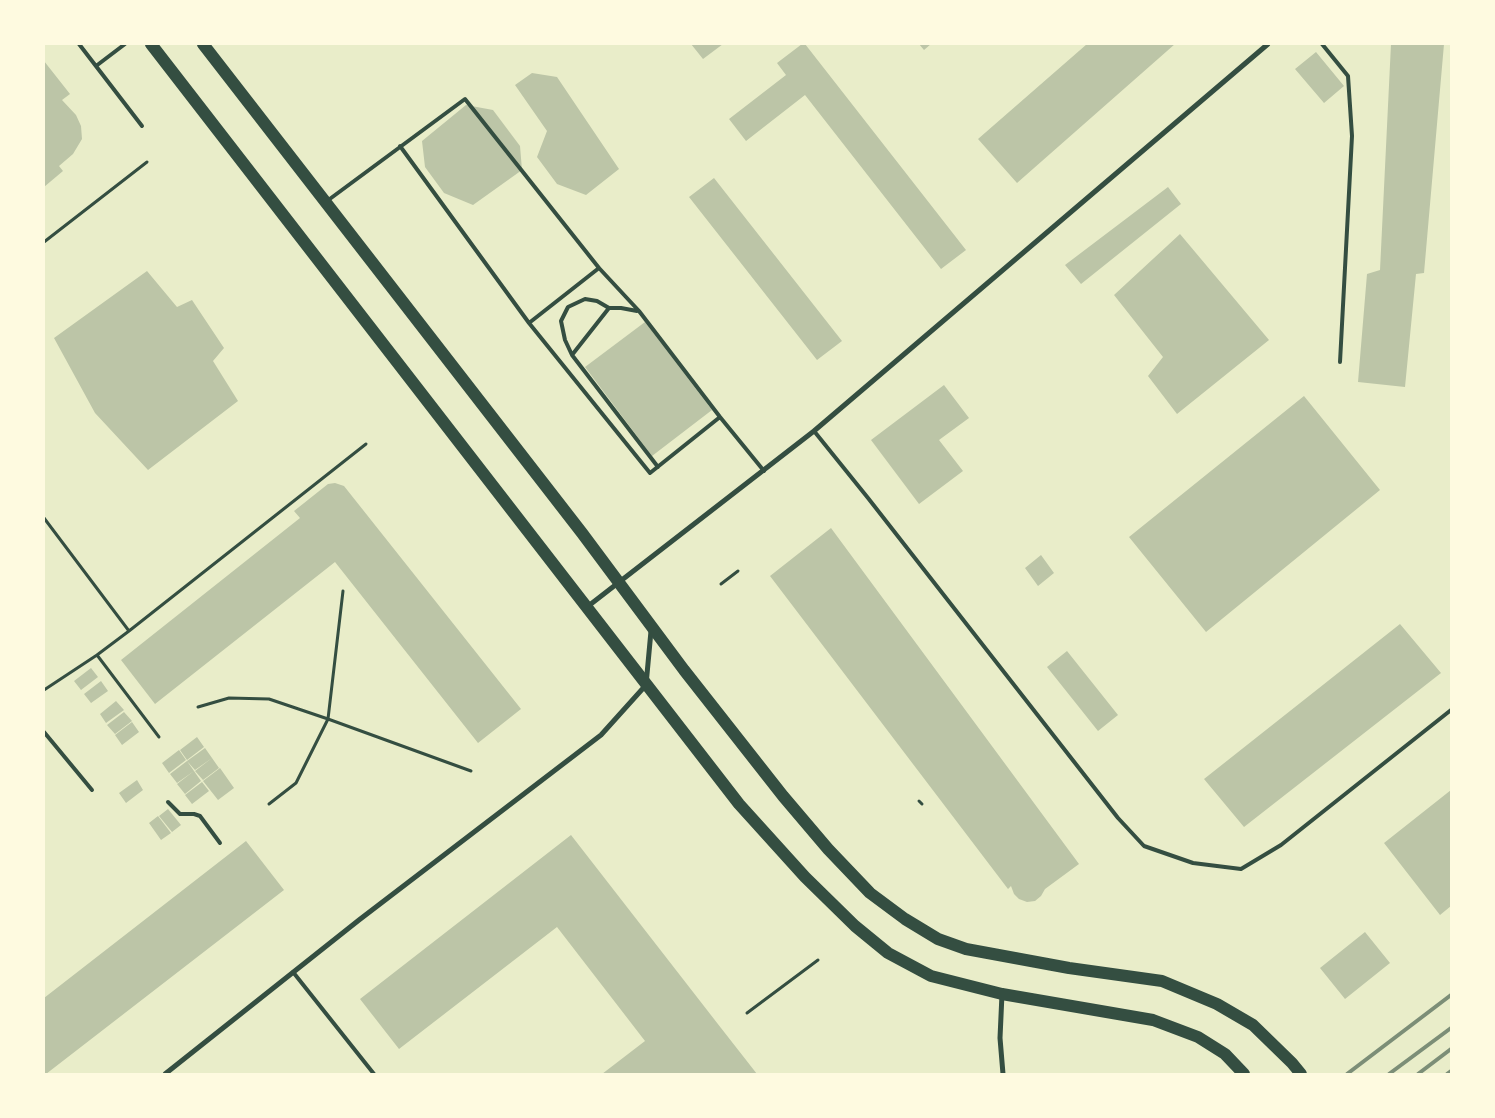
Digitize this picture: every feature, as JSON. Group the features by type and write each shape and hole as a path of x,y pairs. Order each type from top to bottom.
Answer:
{"main road":[{"path":"151,44 646,685 758,826 805,877 855,926 888,953 931,976 1002,994 1153,1020 1198,1037 1225,1054 1244,1074"},
{"path":"202,44 619,582 684,670 777,788 828,849 870,893 938,939 966,949 1070,968 1162,981 1217,1004 1253,1025 1301,1074"}],"street":[{"path":"587,607 814,431 1268,44"},
{"path":"165,1074 293,972 600,734 646,685 652,626"},
{"path":"1002,994 1000,1038 1003,1074"}],"lane":[{"path":"79,44 142,126"},
{"path":"96,66 125,44"},
{"path":"1322,44 1348,76 1352,136 1340,362"},
{"path":"325,202 465,99 599,268 639,311 764,471"},
{"path":"400,146 529,323 650,474 720,417"},
{"path":"529,323 599,268"},
{"path":"639,311 609,308 597,300 585,299 568,307 561,321 572,355 658,467"},
{"path":"572,355 609,308"},
{"path":"814,431 1118,818 1144,846 1193,863 1241,869 1281,845 1451,710"},
{"path":"44,732 92,790"},
{"path":"168,802 180,814 200,816 220,843"},
{"path":"293,972 374,1074"}],"path":[{"path":"44,242 147,162"},
{"path":"44,690 129,631 366,444"},
{"path":"44,518 129,631"},
{"path":"721,584 738,571"},
{"path":"269,804 296,784 328,719 343,591"},
{"path":"97,655 159,737"},
{"path":"198,707 229,698 269,699 471,771"},
{"path":"747,1013 818,960"}],"building":[{"path":"691,44 723,44 703,59"},
{"path":"802,44 805,44 966,250 941,269 805,95 746,141 729,119 786,75 777,63"},
{"path":"919,44 931,44 924,50"},
{"path":"1087,44 1175,44 1017,183 978,139"},
{"path":"1391,44 1444,44 1424,273 1416,274 1405,387 1358,382 1367,274 1380,270"},
{"path":"1316,52 1344,86 1324,103 1295,69"},
{"path":"44,61 70,94 62,100 76,115 81,126 82,139 73,154 59,166 63,171 44,187"},
{"path":"532,73 557,77 619,169 586,195 557,184 537,157 547,131 515,85"},
{"path":"466,105 493,110 520,146 522,170 473,205 444,193 425,167 422,141"},
{"path":"714,178 842,341 817,360 689,197"},
{"path":"1168,187 1181,204 1081,284 1065,265"},
{"path":"1180,234 1269,340 1177,414 1148,376 1163,357 1114,295"},
{"path":"147,271 177,307 192,300 224,348 213,361 238,401 148,470 95,413 54,338"},
{"path":"645,322 712,410 652,456 585,367"},
{"path":"944,385 969,418 939,440 963,471 919,504 871,440"},
{"path":"1304,396 1380,490 1206,632 1129,537"},
{"path":"335,483 344,486 521,709 478,743 335,562 155,704 121,660 300,518 294,511 328,484"},
{"path":"831,528 1079,864 1045,889 1035,901 1027,902 1019,899 1014,894 1011,886 1008,889 770,576"},
{"path":"1041,555 1054,573 1038,586 1025,568"},
{"path":"1400,624 1441,673 1244,827 1204,779"},
{"path":"1067,651 1118,715 1098,731 1047,667"},
{"path":"91,668 98,677 81,690 74,681"},
{"path":"101,681 108,691 91,703 84,694"},
{"path":"116,701 124,710 106,723 100,714"},
{"path":"124,712 132,721 115,734 107,725"},
{"path":"132,722 139,732 122,745 115,735"},
{"path":"197,737 204,747 187,760 180,750"},
{"path":"205,748 212,758 195,770 187,761"},
{"path":"179,750 186,760 169,773 162,763"},
{"path":"212,758 219,768 203,780 195,771"},
{"path":"187,761 194,771 177,783 170,774"},
{"path":"220,768 234,788 218,800 203,781"},
{"path":"194,771 201,781 185,794 177,784"},
{"path":"137,780 143,790 126,803 119,793"},
{"path":"202,782 209,791 192,804 185,795"},
{"path":"1451,790 1451,906 1440,915 1384,843"},
{"path":"168,809 181,825 172,832 159,816"},
{"path":"158,816 171,833 161,840 149,823"},
{"path":"571,835 757,1074 602,1074 645,1041 557,927 399,1049 360,999"},
{"path":"246,841 284,890 44,1074 44,998"},
{"path":"1365,932 1390,963 1345,999 1320,968"}],"railway":[{"path":"1347,1074 1451,995"},
{"path":"1389,1074 1451,1028"},
{"path":"1418,1074 1451,1049"},
{"path":"1447,1074 1451,1071"}]}
